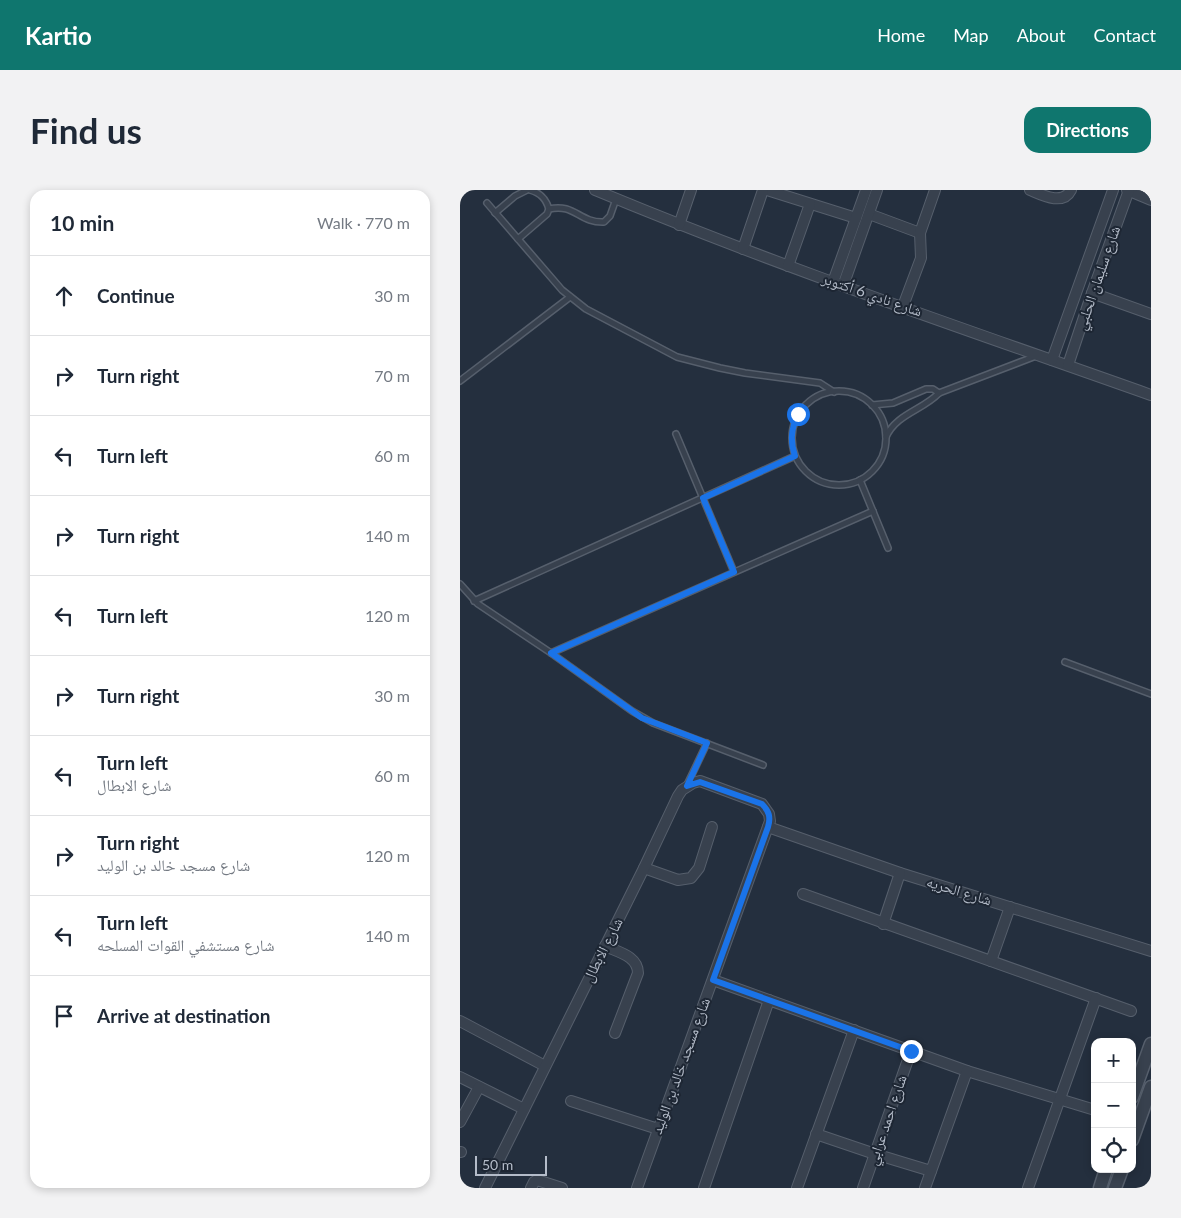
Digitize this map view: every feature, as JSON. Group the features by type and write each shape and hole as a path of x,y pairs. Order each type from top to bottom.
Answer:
{"street":[{"name":"شارع نادي 6 أكتوبر","path":"595,190 679,225 788,266 1151,395"},
{"path":"679,225 691,190"},
{"path":"743,249 763,190"},
{"path":"767,190 856,218"},
{"path":"838,284 856,218 866,190"},
{"path":"838,284 878,190"},
{"path":"903,306 920,258 920,232 936,190"},
{"path":"1030,190 1055,199 1066,196 1071,190"},
{"name":"شارع سليمان الحلبي","path":"1052,360 1113,190"},
{"path":"1128,191 1151,200"},
{"name":"شارع سليمان الحلبي","path":"1068,366 1128,191"},
{"path":"788,266 810,204"},
{"path":"869,214 920,232"},
{"path":"1092,293 1151,314"},
{"path":"687,786 700,782 762,804 769,814 768,827"},
{"name":"شارع الابطال","path":"485,1188 678,796 687,786"},
{"name":"شارع الحريه","path":"768,827 900,873 1151,951"},
{"name":"شارع مسجد خالد بن الوليد","path":"637,1188 768,827"},
{"path":"644,868 678,880 691,878 699,868 712,828"},
{"path":"884,924 900,873"},
{"path":"803,894 991,960 1131,1012"},
{"path":"991,960 1010,907"},
{"path":"605,946 632,958 638,968 638,973 615,1033"},
{"path":"713,980 967,1071 1091,1109"},
{"path":"1028,1188 1096,998"},
{"path":"704,1188 769,1000"},
{"path":"460,1022 545,1066"},
{"path":"797,1188 854,1030"},
{"path":"1136,1086 1151,1044"},
{"name":"شارع احمد عرابي","path":"863,1188 911,1051"},
{"path":"924,1188 967,1071"},
{"path":"460,1077 524,1109"},
{"path":"460,1122 479,1087"},
{"path":"1136,1129 1151,1087"},
{"path":"571,1101 658,1129"},
{"path":"816,1134 931,1171"},
{"path":"1102,1187 1105,1173"},
{"path":"1115,1188 1121,1173"},
{"path":"531,1188 537,1180 562,1188"}],"lane":[{"path":"496,213 515,196 529,190 541,195 547,201 549,209 547,214 518,239"},
{"path":"549,209 564,207 589,220 604,222 610,216 616,199"},
{"path":"487,203 570,298 586,309 678,357 745,373 820,383 834,392"},
{"path":"460,380 570,298"},
{"path":"886,438 896,422 939,393 1039,355"},
{"path":"872,405 893,403 926,389 933,389 939,393"},
{"path":"826,393 851,393 872,405 882,420 886,438 879,462 874,469 860,480 843,485 826,484 804,471 792,448 792,430 798,414 810,401 826,393"},
{"path":"676,434 734,572"},
{"path":"474,601 795,456"},
{"path":"860,480 888,548"},
{"path":"551,653 872,511"},
{"path":"460,584 474,601 642,718 764,765"},
{"path":"1065,662 1151,694"},
{"path":"687,786 707,743"}],"route":[{"path":"798,414 792,430 792,448 795,456 703,498 734,572 551,653 642,718 707,743 687,786 700,782 762,804 767,809 770,821 713,980 911,1051"}]}
